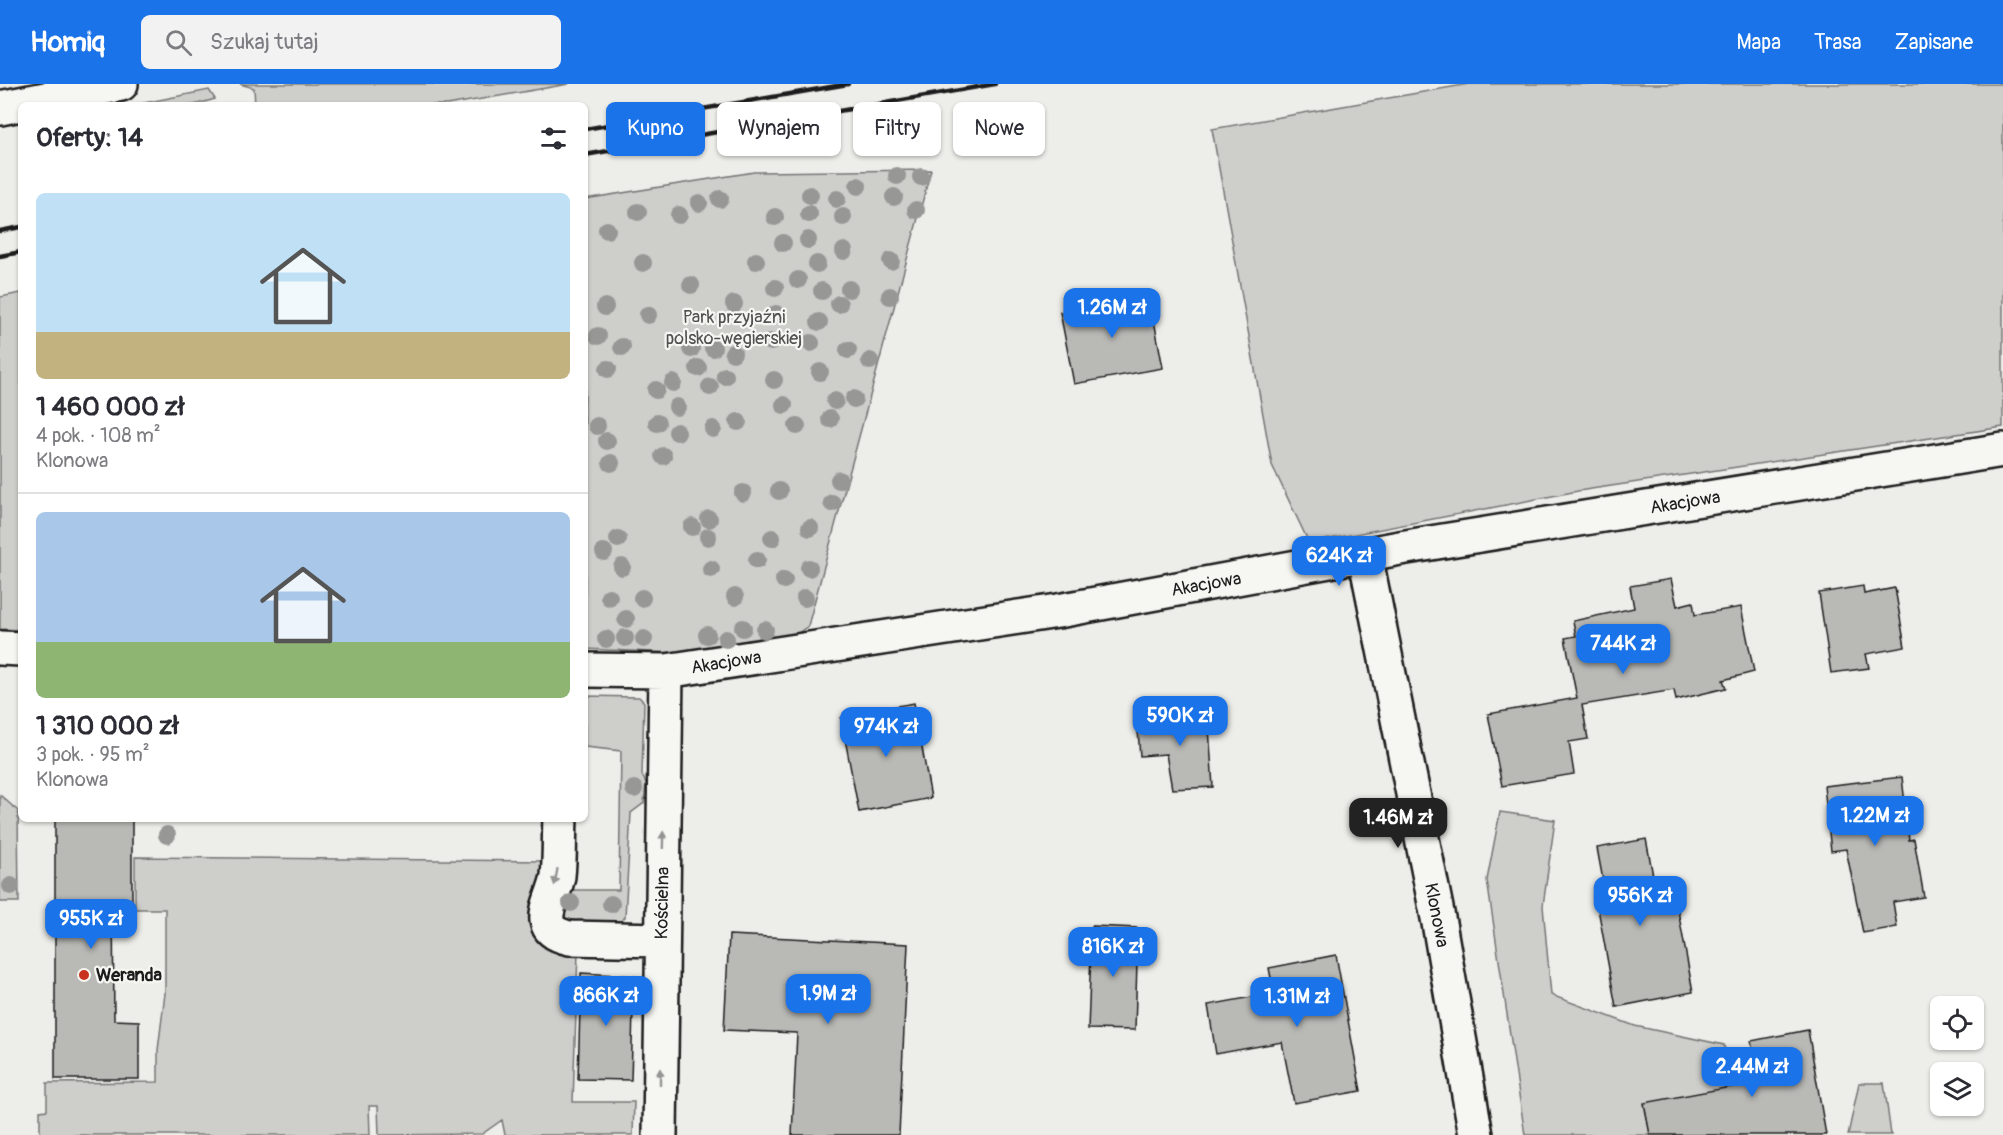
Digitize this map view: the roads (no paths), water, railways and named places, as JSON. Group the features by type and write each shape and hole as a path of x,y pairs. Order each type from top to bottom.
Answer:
{"street":[{"path":"30,102 118,84"},
{"path":"0,108 18,104"},
{"name":"Akacjowa","path":"588,670 666,671 1058,610 1365,555 2003,450"},
{"name":"Klonowa","path":"1365,555 1439,923 1476,1135"},
{"path":"0,648 18,649"},
{"name":"Kościelna","path":"660,1135 666,671"},
{"path":"560,822 558,876 546,913 550,927 555,933 570,938 661,940"}],"railway":[{"path":"588,128 848,84"},
{"path":"588,154 995,84"},
{"path":"0,231 18,228"},
{"path":"0,256 18,253"}],"place":[{"name":"Weranda","path":"84,975"}],"park label":[{"name":"Park przyjaźni polsko-węgierskiej","path":"734,327"}]}
